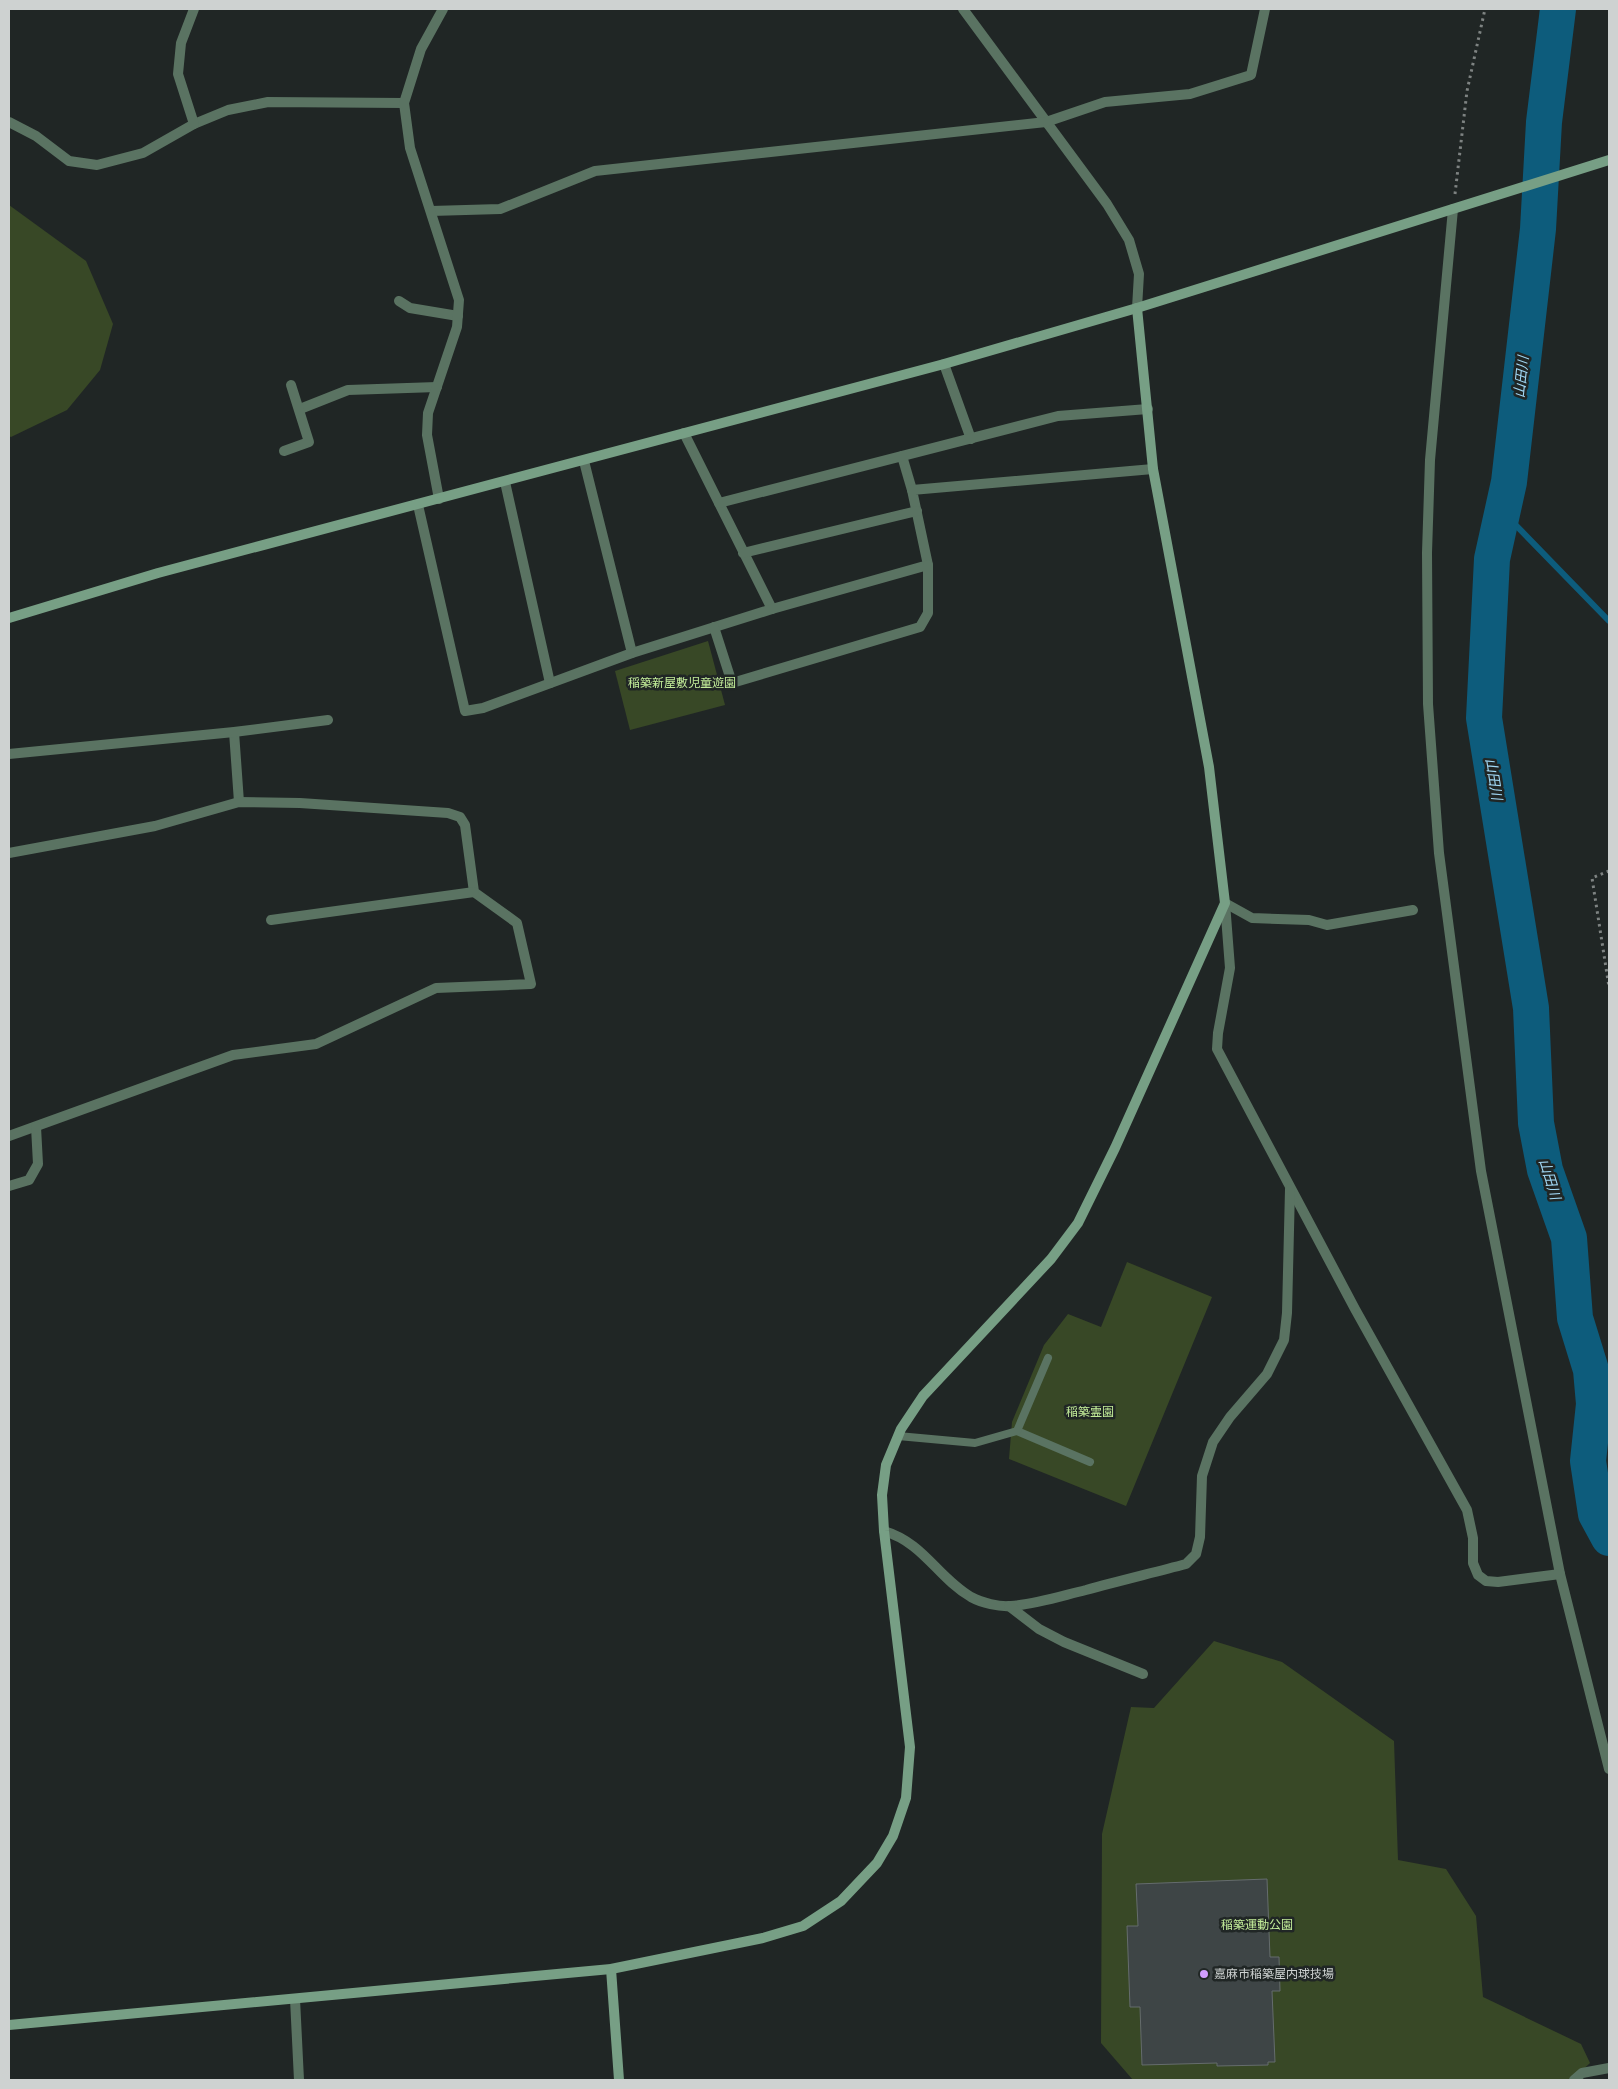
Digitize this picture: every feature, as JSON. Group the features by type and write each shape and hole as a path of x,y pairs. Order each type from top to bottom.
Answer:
{"street":[{"path":"194,9 181,43 178,74 194,124"},
{"path":"439,498 427,435 428,413 457,328 459,300 410,148 404,103 421,49 443,9"},
{"path":"963,9 1106,204 1129,240 1139,274 1137,308 1153,469 1209,768 1225,903 1230,968 1218,1033 1217,1049 1290,1188 1467,1510 1473,1538 1473,1563 1478,1575 1486,1581 1498,1582 1560,1574"},
{"path":"431,211 500,209 595,171 1046,122 1105,102 1190,94 1251,75 1265,9"},
{"path":"9,122 36,136 69,162 97,165 143,153 194,124 228,110 268,102 404,103"},
{"path":"9,618 158,573 944,364 1137,308 1607,161"},
{"path":"1453,209 1430,460 1427,553 1428,704 1439,843 1481,1171 1560,1574 1609,1769"},
{"path":"400,301 410,308 458,316"},
{"path":"944,364 971,439"},
{"path":"284,451 309,442 300,408 291,385"},
{"path":"300,408 348,390 437,388"},
{"path":"719,503 1058,416 1148,409"},
{"path":"684,433 772,609"},
{"path":"714,627 732,684 920,627 928,613 928,565 912,490 902,456"},
{"path":"584,461 632,653"},
{"path":"912,490 1153,469"},
{"path":"505,482 550,683"},
{"path":"418,504 465,711 483,708 632,653 714,627 928,565"},
{"path":"743,553 916,511"},
{"path":"9,754 234,732 328,720"},
{"path":"234,732 240,802"},
{"path":"9,853 155,826 240,802 300,803 448,813 460,817 465,825 474,892"},
{"path":"9,1136 233,1055 316,1044 436,988 531,984 517,923 474,892 271,920"},
{"path":"1225,903 1252,918 1309,920 1327,925 1413,910"},
{"path":"9,2024 295,2000 611,1969 763,1938 803,1926 841,1901 877,1863 893,1836 906,1798 910,1747 884,1531 882,1495 886,1465 898,1436 923,1396 1051,1259 1078,1223 1115,1148 1225,903"},
{"path":"9,1186 29,1180 38,1164 36,1127"},
{"path":"884,1531 900,1536 922,1552 971,1597 989,1604 1009,1606 1039,1602 1186,1564 1196,1554 1200,1537 1202,1476 1213,1442 1230,1417 1267,1374 1284,1340 1287,1313 1290,1188"},
{"path":"1009,1606 1039,1629 1064,1642 1144,1674"},
{"path":"611,1969 619,2080"},
{"path":"295,2000 298,2080"},
{"path":"1574,2080 1582,2073 1609,2068"}],"lane":[{"path":"1017,1431 1048,1358"},
{"path":"898,1436 976,1444 1017,1431 1090,1462"}],"path":[{"path":"1453,209 1468,91 1485,9"},
{"path":"1609,871 1592,878 1609,987"}],"green space":[{"path":"9,205 86,261 113,324 100,370 67,410 11,437 9,436"},
{"name":"稲築新屋敷児童遊園","path":"708,641 725,705 630,730 615,671"},
{"name":"稲築霊園","path":"1127,1262 1212,1297 1126,1506 1009,1459 1012,1422 1044,1345 1068,1314 1101,1327"},
{"name":"稲築運動公園","path":"1214,1641 1282,1662 1394,1741 1398,1860 1446,1869 1476,1916 1483,1997 1581,2044 1590,2063 1572,2080 1133,2080 1101,2043 1102,1834 1131,1707 1154,1708"}],"building":[{"name":"嘉麻市稲築屋内球技場","path":"1267,1879 1270,1957 1279,1957 1280,1991 1272,1991 1275,2062 1268,2062 1268,2065 1217,2066 1217,2063 1142,2065 1140,2007 1130,2007 1127,1926 1138,1926 1136,1884"}],"waterway":[{"name":"山田川","path":"1558,9 1544,122 1538,229 1509,482 1492,559 1484,718 1531,1008 1536,1123 1545,1170 1569,1238 1575,1318 1591,1370 1594,1404 1588,1461 1596,1514 1609,1538"},
{"path":"1502,511 1609,621"}],"place":[{"name":"嘉麻市稲築屋内球技場","path":"1204,1974"}]}
